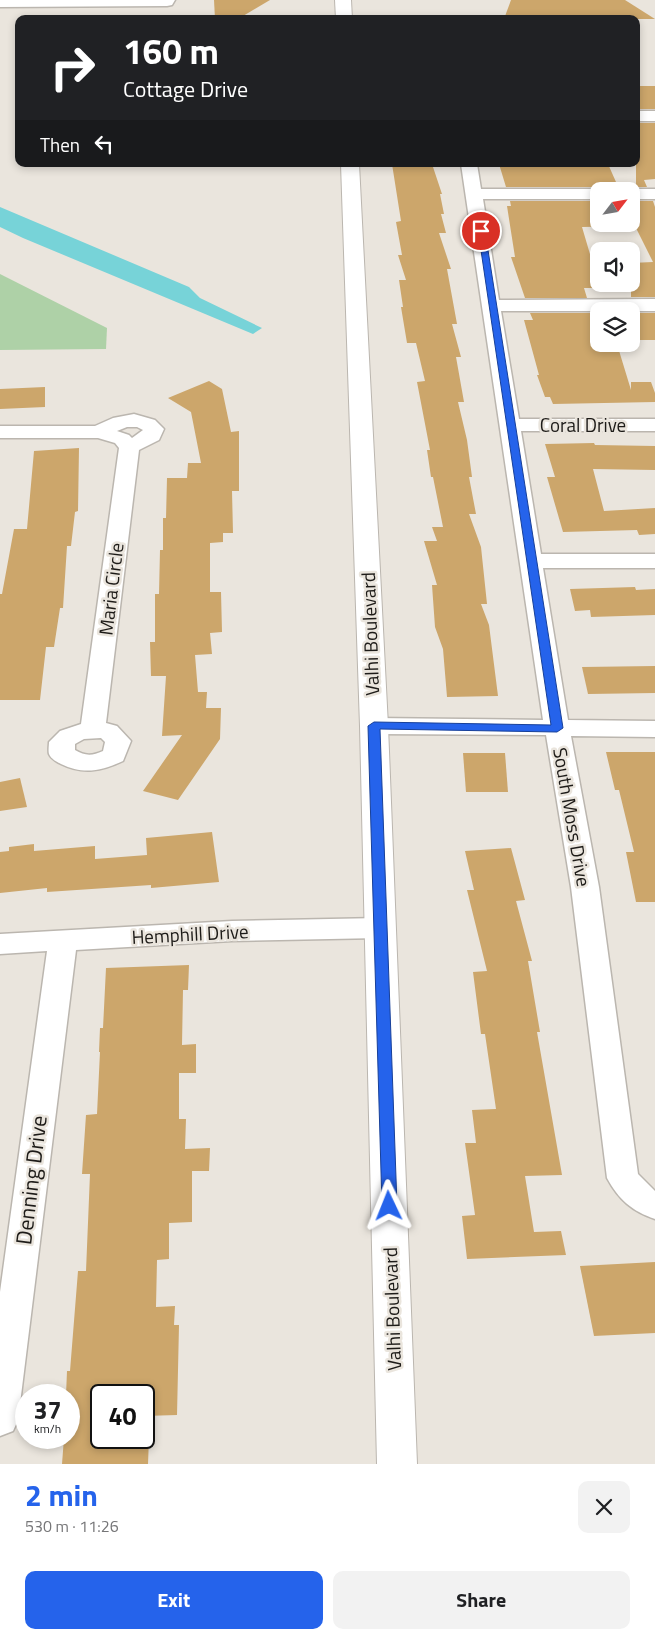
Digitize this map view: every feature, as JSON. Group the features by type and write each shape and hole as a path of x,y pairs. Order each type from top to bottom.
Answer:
{"street":[{"path":"0,2 167,2 168,0"},
{"path":"343,0 344,15"},
{"path":"640,116 655,116"},
{"name":"Valhi Boulevard","path":"350,167 374,726 397,1464"},
{"name":"South Moss Drive","path":"470,167 493,306 557,728 585,887 623,1178 648,1202"},
{"path":"475,194 590,194"},
{"path":"640,194 655,194"},
{"path":"493,306 655,305"},
{"path":"0,432 99,432 122,439 129,447 152,436 154,429 148,423 128,420 99,432"},
{"name":"Coral Drive","path":"511,426 655,425"},
{"name":"Maria Circle","path":"93,730 129,447"},
{"path":"532,562 655,561"},
{"path":"374,726 655,729"},
{"name":"Hemphill Drive","path":"0,944 232,931 380,928"},
{"name":"Denning Drive","path":"0,1420 63,940"}],"green space":[{"path":"0,274 107,328 106,349 0,350"}],"water":[{"path":"0,207 189,287 200,298 262,328 253,334 23,238 0,227"}],"building":[{"path":"214,0 270,0 245,15 215,15"},
{"path":"511,0 625,0 655,19 640,19 640,15 505,15"},
{"path":"640,86 655,86 655,109 640,109"},
{"path":"640,123 655,123 655,179 644,180 647,187 640,187 640,182 636,182 636,167 640,167"},
{"path":"392,167 433,167 442,194 440,194 444,214 441,214 446,233 439,233 451,269 447,269 457,324 452,324 461,357 456,357 464,402 458,402 467,440 472,477 469,477 476,514 469,514 481,547 487,604 481,604 489,625 498,696 447,697 443,649 435,627 432,585 437,585 424,541 437,541 432,527 443,527 433,477 431,477 427,450 430,450 417,382 425,381 416,343 407,343 401,307 403,307 399,280 406,280 398,255 402,255 396,222 401,221"},
{"path":"500,167 609,167 616,182 590,182 590,187 506,187"},
{"path":"510,201 590,201 590,227 582,227 590,254 590,288 584,288 587,298 525,298 511,257 515,257 507,206 511,206"},
{"path":"640,201 653,201 655,207 655,297 631,297 631,292 640,292 640,263 653,262 638,232 640,232"},
{"path":"530,313 590,313 590,352 619,352 631,390 631,382 651,382 655,393 655,402 553,404 550,397 545,397 537,375 539,375 524,320 533,320"},
{"path":"640,313 655,313 655,340 640,340"},
{"path":"209,381 222,389 231,432 239,431 239,491 232,491 233,533 223,533 223,542 210,543 210,592 221,592 222,632 210,633 212,654 195,655 198,692 207,692 206,708 221,708 220,739 178,800 143,791 182,735 162,736 166,676 151,676 150,642 155,642 155,594 159,594 160,550 163,550 163,518 166,518 167,478 187,478 188,463 201,463 191,412 168,398"},
{"path":"45,387 45,407 0,409 0,389"},
{"path":"594,443 595,445 655,446 655,470 593,469 604,511 655,508 655,534 639,535 637,530 563,532 547,477 555,477 545,444"},
{"path":"79,448 78,511 75,512 71,546 67,546 63,608 60,608 54,647 46,647 40,700 0,700 0,594 2,594 14,529 27,529 34,451"},
{"path":"635,587 636,590 655,589 655,615 591,617 590,610 575,611 570,589"},
{"path":"655,666 655,693 588,694 582,667"},
{"path":"606,752 655,752 655,902 636,902 626,852 634,852 619,790 615,790"},
{"path":"463,753 505,753 508,792 466,792"},
{"path":"20,778 27,807 0,811 0,782"},
{"path":"212,832 219,882 151,888 151,885 47,892 47,888 0,893 0,852 9,851 9,847 34,844 34,851 95,846 95,859 147,855 146,838"},
{"path":"511,848 525,900 516,901 532,961 528,961 540,1032 537,1032 562,1175 525,1176 534,1232 561,1231 566,1255 467,1259 462,1216 475,1215 465,1143 476,1143 472,1110 496,1109 485,1034 481,1034 473,972 487,971 467,890 474,890 465,851"},
{"path":"189,965 188,990 183,990 182,1045 196,1044 196,1073 179,1073 179,1119 186,1119 185,1149 210,1148 209,1171 192,1171 192,1222 169,1223 169,1259 157,1260 156,1307 175,1306 174,1325 179,1325 177,1415 155,1416 155,1384 90,1384 90,1449 149,1449 148,1464 62,1464 63,1449 80,1449 80,1384 66,1384 67,1371 70,1371 78,1271 86,1271 90,1174 82,1174 86,1115 97,1114 100,1028 103,1028 106,968"},
{"path":"655,1262 655,1333 594,1336 580,1266"}],"route":[{"path":"389,1206 374,726 557,728 481,231"}]}
